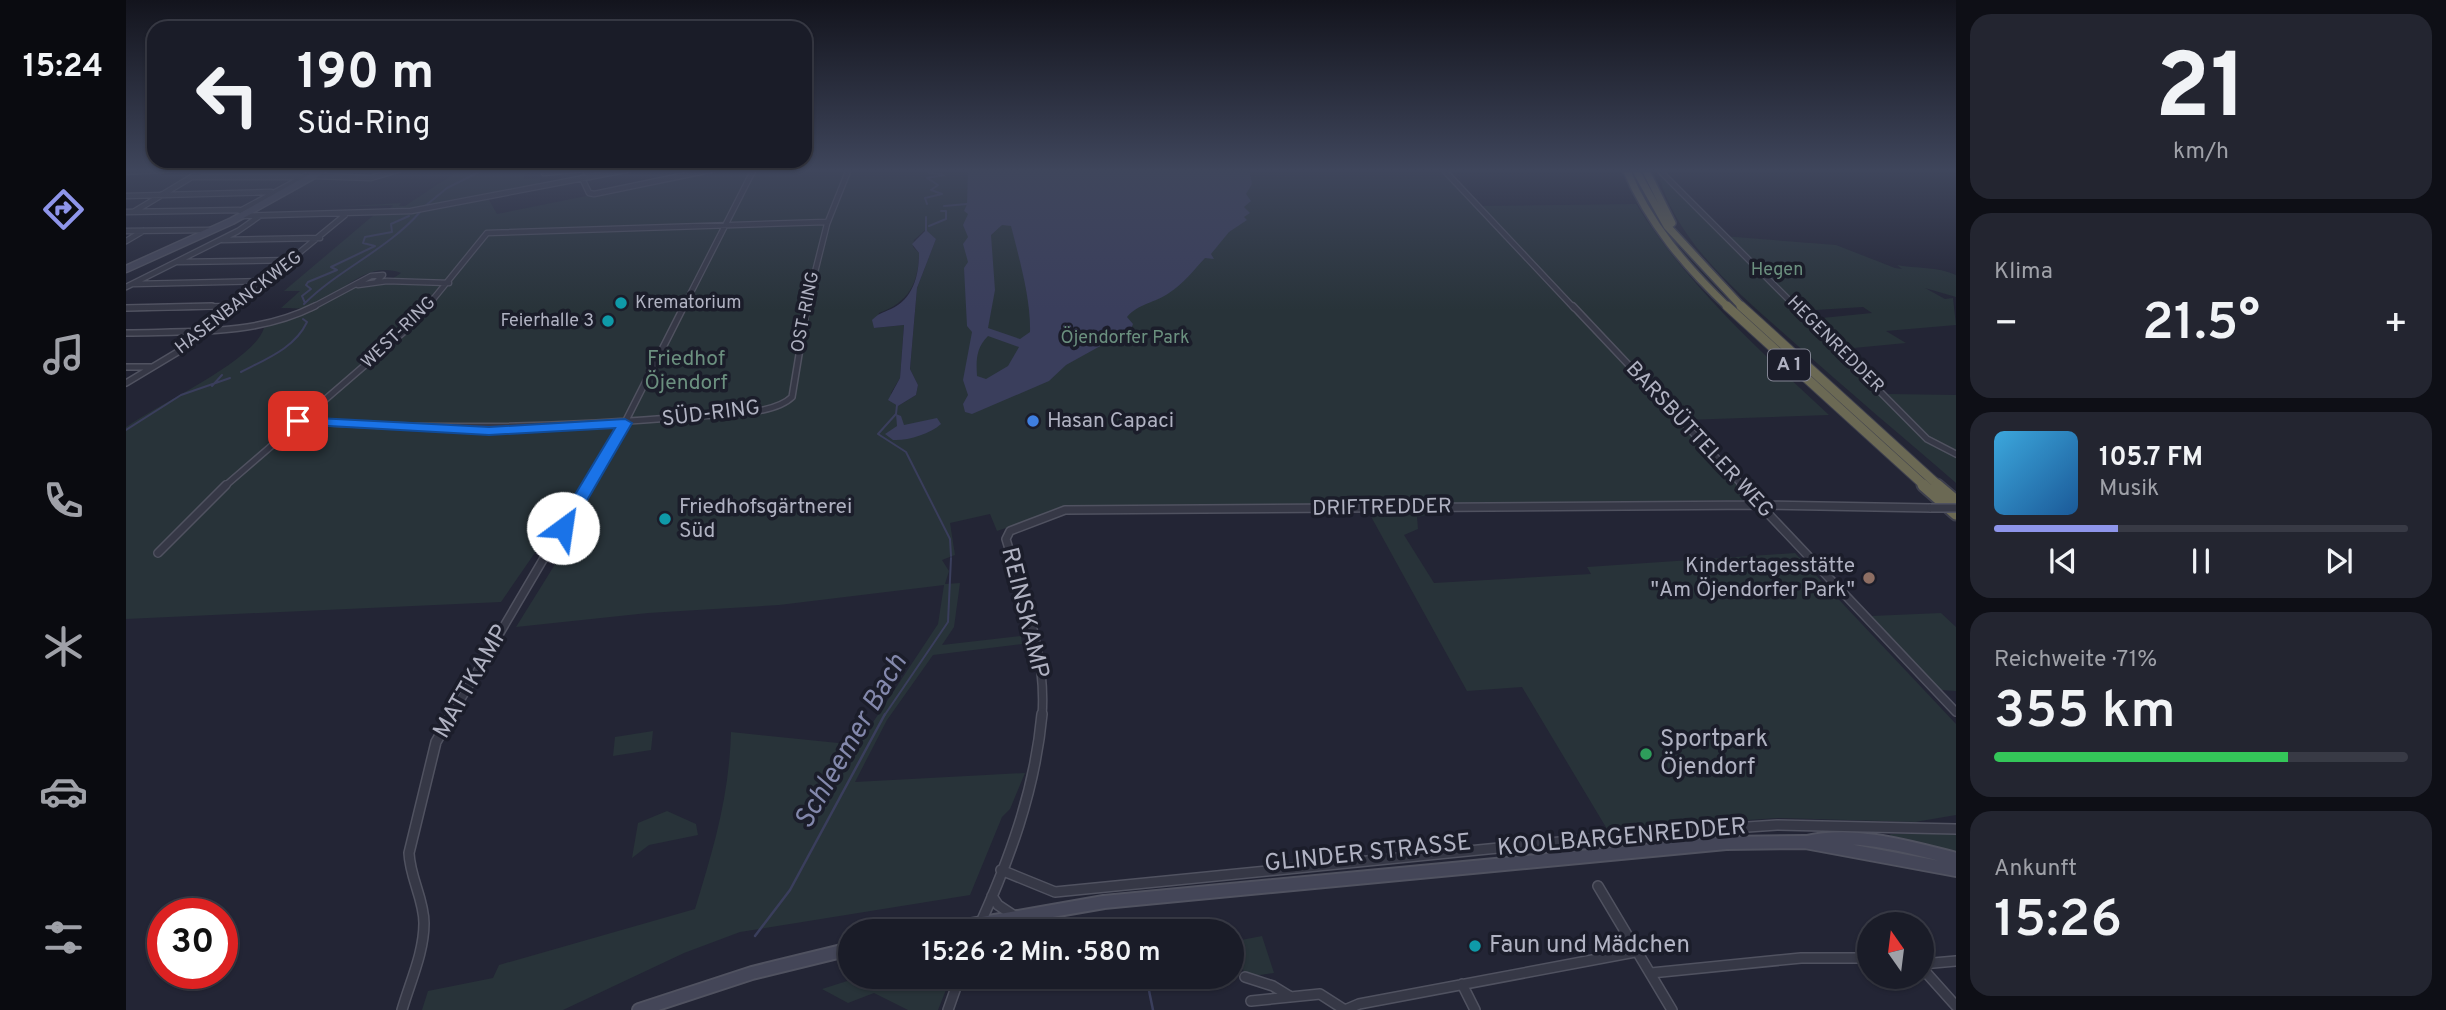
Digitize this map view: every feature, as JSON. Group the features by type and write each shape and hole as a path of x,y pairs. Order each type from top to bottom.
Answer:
{"highway":[{"name":"A 1","path":"1651,216 1660,230 1714,292 1808,382 1956,514"},
{"name":"A 1","path":"1662,216 1687,248 1769,333 1956,501"},
{"path":"1670,216 1687,248"}],"main road":[{"path":"126,270 235,216"},
{"name":"GLINDER STRASSE","path":"1805,842 1817,838 1868,841 1956,859"},
{"name":"GLINDER STRASSE","path":"1009,919 1104,902 1726,843 1805,842 1956,870"},
{"path":"639,1010 752,973 838,952"}],"street":[{"path":"129,285 220,240 260,216"},
{"name":"HASENBANCKWEG","path":"126,383 204,330 294,260 344,216"},
{"name":"MATTKAMP","path":"401,1010 421,948 424,923 421,901 410,872 409,853 436,742 625,423 730,216"},
{"name":"OST-RING","path":"789,402 792,397 808,292 829,216"},
{"name":"BARSBÜTTELER WEG","path":"1488,216 1956,712"},
{"name":"HEGENREDDER","path":"1703,216 1927,439 1956,454"},
{"path":"726,224 826,222"},
{"name":"WEST-RING","path":"158,553 241,470 388,348 449,283 487,233 726,224"},
{"path":"126,231 212,229"},
{"path":"126,241 145,230"},
{"path":"220,240 320,238"},
{"path":"176,262 294,260"},
{"path":"126,333 242,329 275,323 371,276 383,275 376,282"},
{"path":"129,285 267,281"},
{"path":"346,289 376,282 449,283"},
{"path":"126,308 234,306"},
{"path":"126,367 153,367"},
{"name":"SÜD-RING","path":"298,421 489,431 625,423 789,402"},
{"path":"1761,505 1956,508"},
{"name":"DRIFTREDDER","path":"1008,533 1065,510 1761,505"},
{"name":"REINSKAMP","path":"982,919 1033,784 1043,698 1038,652 1006,539 1008,533"},
{"name":"KOOLBARGENREDDER","path":"1001,870 1055,892 1669,832 1777,825 1956,829"},
{"path":"1598,886 1672,1010"},
{"path":"992,895 998,905 1016,917"},
{"path":"1251,1001 1320,993 1345,1010 1359,1004 1635,952"},
{"path":"1651,973 1801,958 1857,958"},
{"path":"1934,964 1956,961"},
{"path":"1245,977 1273,986 1291,997"},
{"path":"1934,980 1956,1006"},
{"path":"1462,984 1475,1010"},
{"path":"948,1010 955,989"}],"green space":[{"path":"372,216 1486,216 1752,500 1065,508 997,531 990,514 950,523 955,555 942,560 949,571 945,584 960,583 954,627 942,645 1021,636 1022,644 933,655 887,720 855,782 1025,773 1010,809 1002,817 970,895 740,932 684,953 563,1010 422,1010 428,991 493,978 499,965 695,909 724,800 731,732 858,745 938,624 944,585 779,605 648,613 516,627 577,529 552,528 501,602 126,619 126,427 224,368 257,341 264,328 301,316 354,288 386,283 401,273 375,271 304,308 281,308 300,291 284,291","holes":["925,230 936,239 917,288 910,369 918,385 916,395 898,406 891,393 900,378 904,325 874,328 879,313 897,304 910,291 917,274 919,253 913,247 914,240"]},
{"path":"1491,216 1644,216 1678,262 1725,316 1829,415 1685,420"},
{"name":"Hegen","path":"1676,216 1703,216 1722,236 1836,245 1895,268 1902,269 1897,265 1934,269 1956,275 1956,297 1925,288 1945,299 1953,298 1956,325 1886,331 1906,343 1843,349 1812,319 1872,313 1863,307 1816,310 1802,298 1799,300 1809,309 1803,310 1792,299 1788,299 1925,440 1956,457 1956,483 1757,310 1716,270"},
{"path":"1888,394 1956,395 1956,451 1932,439"},
{"path":"1434,510 1436,513 1417,517 1418,529 1404,535 1434,583 1591,574 1587,567 1795,553 1956,724 1956,815 1915,822 1779,818 1607,829 1522,687 1467,691 1368,511"},
{"path":"1941,613 1956,627 1956,691 1941,690 1871,616"},
{"path":"653,731 651,750 613,756 615,737"},
{"path":"667,811 696,824 698,835 649,845 632,858 638,823"},
{"path":"1890,834 1956,834 1956,854 1893,840"},
{"path":"1262,936 1274,973 1245,977 1244,939"},
{"path":"838,984 838,989 946,989 938,1010 908,1010 874,993 848,1003 822,989"}],"water":[{"path":"967,216 1245,216 1247,220 1229,232 1211,254 1214,259 1205,258 1174,289 1132,312 1127,317 1133,324 1131,329 1066,365 1049,381 972,414 965,412 963,404 968,395 963,380 972,332 967,326 964,268 968,262 963,244 968,237 963,225","holes":["1002,225 1011,226 1027,292 1030,319 1030,332 1020,339 988,328 995,290 991,235","988,336 1019,347 1008,366 986,379 977,376 979,350"]},
{"path":"926,230 936,239 917,288 910,369 918,385 916,395 898,406 888,400 900,378 904,325 874,328 872,320 899,305 910,293 919,262 919,253 912,244"},
{"path":"896,414 901,416 904,425 937,418 941,424 918,436 893,440 885,434 897,426"}],"waterway":[{"path":"305,303 302,296 311,289 306,285 308,282 337,270 331,267 375,246 363,243 365,237 392,232 391,224 409,216"},
{"path":"304,304 332,280 393,237 416,216"},
{"name":"Schleemer Bach","path":"929,226 946,219 946,216"},
{"name":"Schleemer Bach","path":"926,217 926,231"},
{"path":"241,372 287,346 302,331 307,322 303,319"},
{"path":"214,383 222,375"},
{"path":"214,383 230,378"},
{"path":"126,430 181,395 214,383"},
{"name":"Schleemer Bach","path":"897,405 896,414 878,434 906,452 950,539 951,556"},
{"name":"Schleemer Bach","path":"884,716 948,622 951,558"},
{"name":"Schleemer Bach","path":"755,936 790,890 885,714"},
{"path":"1149,989 1153,1010"}],"place":[{"name":"Krematorium","path":"621,303"},
{"name":"Feierhalle 3","path":"608,321"},
{"name":"Hasan Capaci","path":"1033,421"},
{"name":"Friedhofsgärtnerei Süd","path":"665,519"},
{"name":"Kindertagesstätte \"Am Öjendorfer Park\"","path":"1869,578"},
{"name":"Sportpark Öjendorf","path":"1646,754"},
{"name":"Faun und Mädchen","path":"1475,946"}],"route":[{"path":"298,421 489,431 625,423 563,528"}],"park label":[{"name":"Öjendorfer Park","path":"1125,338"},
{"name":"Friedhof Öjendorf","path":"686,371"}]}
